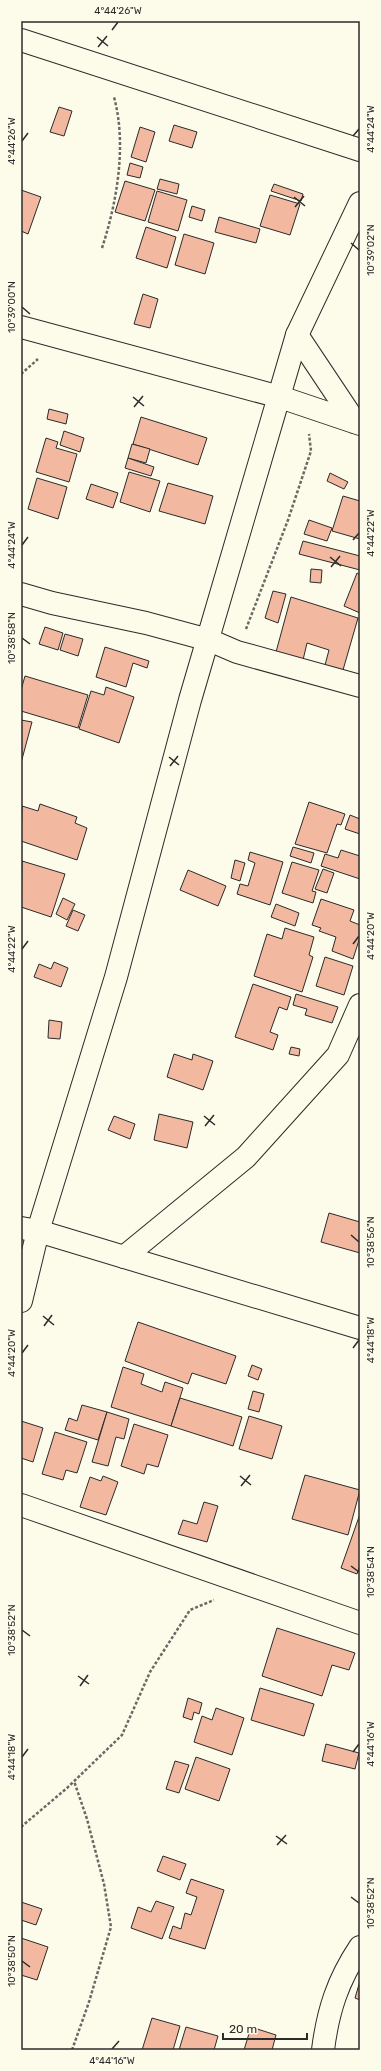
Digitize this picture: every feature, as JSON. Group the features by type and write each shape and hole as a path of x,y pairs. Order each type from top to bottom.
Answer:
{"street":[{"path":"23,37 106,68 360,150"},
{"path":"21,1301 30,1230 116,976 190,700 209,640 297,335 360,203"},
{"path":"21,328 280,396 357,423"},
{"path":"297,335 357,423"},
{"path":"21,594 52,603 146,623 209,640 237,652 360,686"},
{"path":"124,1257 246,1157 338,1055 360,1005"},
{"path":"30,1230 360,1328"},
{"path":"21,1505 360,1623"},
{"path":"323,2050 327,2019 346,1968 360,1946"}],"path":[{"path":"102,248 113,215 119,170 119,114 106,68"},
{"path":"237,652 288,520 311,451 306,405"},
{"path":"21,1827 74,1781 122,1735 150,1672 190,1610 249,1584"},
{"path":"72,2050 89,2002 111,1926 104,1884 88,1819 74,1781"}],"building":[{"path":"59,107 72,111 64,136 50,132"},
{"path":"174,125 197,132 192,148 169,141"},
{"path":"140,127 155,132 146,162 131,157"},
{"path":"130,163 143,167 140,178 127,175"},
{"path":"160,179 179,184 177,194 157,189"},
{"path":"125,181 155,190 145,221 115,212"},
{"path":"274,184 303,194 301,201 271,191"},
{"path":"21,190 41,197 28,234 21,231"},
{"path":"157,191 187,200 178,231 148,222"},
{"path":"270,195 300,204 290,235 260,226"},
{"path":"192,206 205,210 202,221 189,217"},
{"path":"219,217 260,229 256,243 215,232"},
{"path":"146,227 176,237 167,268 136,258"},
{"path":"184,234 214,243 205,274 175,265"},
{"path":"143,294 158,299 150,328 134,324"},
{"path":"49,409 68,414 66,424 47,419"},
{"path":"141,417 207,438 198,465 133,444"},
{"path":"64,431 84,438 80,452 60,445"},
{"path":"46,438 58,442 56,448 77,454 69,482 36,472"},
{"path":"132,444 150,449 146,463 128,458"},
{"path":"128,458 154,467 151,476 125,468"},
{"path":"129,472 160,481 150,512 120,502"},
{"path":"330,473 348,482 344,489 327,481"},
{"path":"37,478 67,487 58,519 28,509"},
{"path":"168,483 213,496 205,524 159,511"},
{"path":"91,484 118,493 113,508 86,499"},
{"path":"343,496 360,501 360,539 332,531"},
{"path":"309,520 332,528 327,541 304,534"},
{"path":"303,541 360,556 360,570 299,554"},
{"path":"311,569 322,570 321,583 310,582"},
{"path":"357,573 360,575 360,613 344,606"},
{"path":"273,591 286,594 278,623 265,618"},
{"path":"291,597 358,618 343,670 325,665 329,650 307,643 303,660 276,652"},
{"path":"45,627 63,633 58,650 39,644"},
{"path":"65,634 83,639 78,656 60,650"},
{"path":"105,647 149,661 147,668 133,663 126,687 96,677"},
{"path":"25,676 88,695 78,728 21,711 21,690"},
{"path":"106,687 134,697 119,743 79,729 91,691 104,695"},
{"path":"21,720 32,722 21,763"},
{"path":"309,802 345,814 341,825 337,824 327,853 295,844"},
{"path":"40,804 77,817 75,823 87,828 77,860 21,841 22,806 38,811"},
{"path":"350,815 360,819 360,834 345,829"},
{"path":"293,847 314,853 311,863 290,856"},
{"path":"341,850 360,856 360,879 321,866 325,854 338,858"},
{"path":"250,852 283,862 270,905 237,894 240,884 248,886 255,863 248,860"},
{"path":"235,860 245,863 240,881 231,878"},
{"path":"22,861 65,874 51,917 21,907"},
{"path":"292,862 319,870 312,891 316,892 313,903 282,893"},
{"path":"323,869 334,873 327,893 315,889"},
{"path":"188,870 226,886 218,906 180,890"},
{"path":"63,898 75,904 67,920 56,914"},
{"path":"321,899 354,910 350,921 360,925 360,937 353,959 332,951 336,937 319,931 321,928 312,925"},
{"path":"276,904 299,913 295,926 271,917"},
{"path":"73,910 85,915 78,931 66,926"},
{"path":"285,928 314,937 309,955 313,957 302,992 254,976 267,934 282,939"},
{"path":"325,957 353,966 344,995 316,986"},
{"path":"54,962 68,968 61,987 34,977 39,964 51,969"},
{"path":"253,984 291,997 287,1010 279,1007 270,1032 278,1035 273,1050 235,1037"},
{"path":"296,994 338,1007 332,1023 305,1015 307,1009 293,1005"},
{"path":"49,1020 62,1022 60,1039 48,1038"},
{"path":"291,1047 300,1049 299,1056 289,1054"},
{"path":"174,1054 192,1060 193,1054 213,1061 203,1090 167,1077"},
{"path":"159,1114 193,1122 187,1148 154,1140"},
{"path":"114,1116 135,1124 130,1139 108,1130"},
{"path":"329,1213 360,1222 360,1253 321,1242"},
{"path":"138,1322 236,1356 226,1384 192,1373 188,1384 125,1361"},
{"path":"252,1365 262,1369 258,1380 248,1376"},
{"path":"123,1367 144,1374 141,1384 162,1392 165,1382 183,1388 171,1426 111,1407"},
{"path":"253,1391 264,1394 259,1412 248,1409"},
{"path":"180,1398 242,1417 233,1446 171,1426"},
{"path":"82,1405 107,1412 98,1440 65,1430 69,1418 77,1421"},
{"path":"107,1412 129,1419 124,1439 116,1437 108,1466 92,1462"},
{"path":"249,1416 282,1426 272,1459 239,1449"},
{"path":"21,1421 43,1428 33,1462 21,1458"},
{"path":"134,1424 168,1435 158,1467 147,1464 144,1474 121,1466"},
{"path":"55,1432 87,1442 77,1473 66,1470 63,1480 42,1474"},
{"path":"305,1475 360,1490 348,1535 292,1519"},
{"path":"103,1476 118,1482 106,1515 80,1507 90,1477 101,1481"},
{"path":"204,1502 218,1506 207,1542 178,1534 183,1520 197,1524"},
{"path":"360,1514 360,1565 357,1574 341,1568"},
{"path":"277,1628 355,1653 349,1670 332,1665 322,1696 262,1676"},
{"path":"260,1688 314,1704 304,1736 251,1720"},
{"path":"188,1698 202,1703 199,1714 194,1712 192,1720 183,1717"},
{"path":"216,1708 244,1718 232,1755 194,1742 202,1716 212,1720"},
{"path":"326,1744 359,1753 355,1769 322,1761"},
{"path":"196,1757 230,1769 219,1801 185,1789"},
{"path":"175,1761 189,1765 179,1793 166,1789"},
{"path":"163,1856 186,1864 180,1880 157,1871"},
{"path":"191,1879 224,1890 205,1949 169,1938 173,1926 181,1929 185,1913 191,1915 197,1897 186,1893"},
{"path":"156,1901 174,1907 162,1939 131,1928 138,1907 151,1912"},
{"path":"21,1902 42,1909 36,1925 21,1920"},
{"path":"21,1938 48,1947 37,1980 21,1975"},
{"path":"360,1981 360,2000 355,1998"},
{"path":"152,2018 180,2026 173,2050 142,2050"},
{"path":"186,2027 218,2036 214,2050 179,2050"},
{"path":"251,2027 276,2035 272,2050 244,2050"}]}
